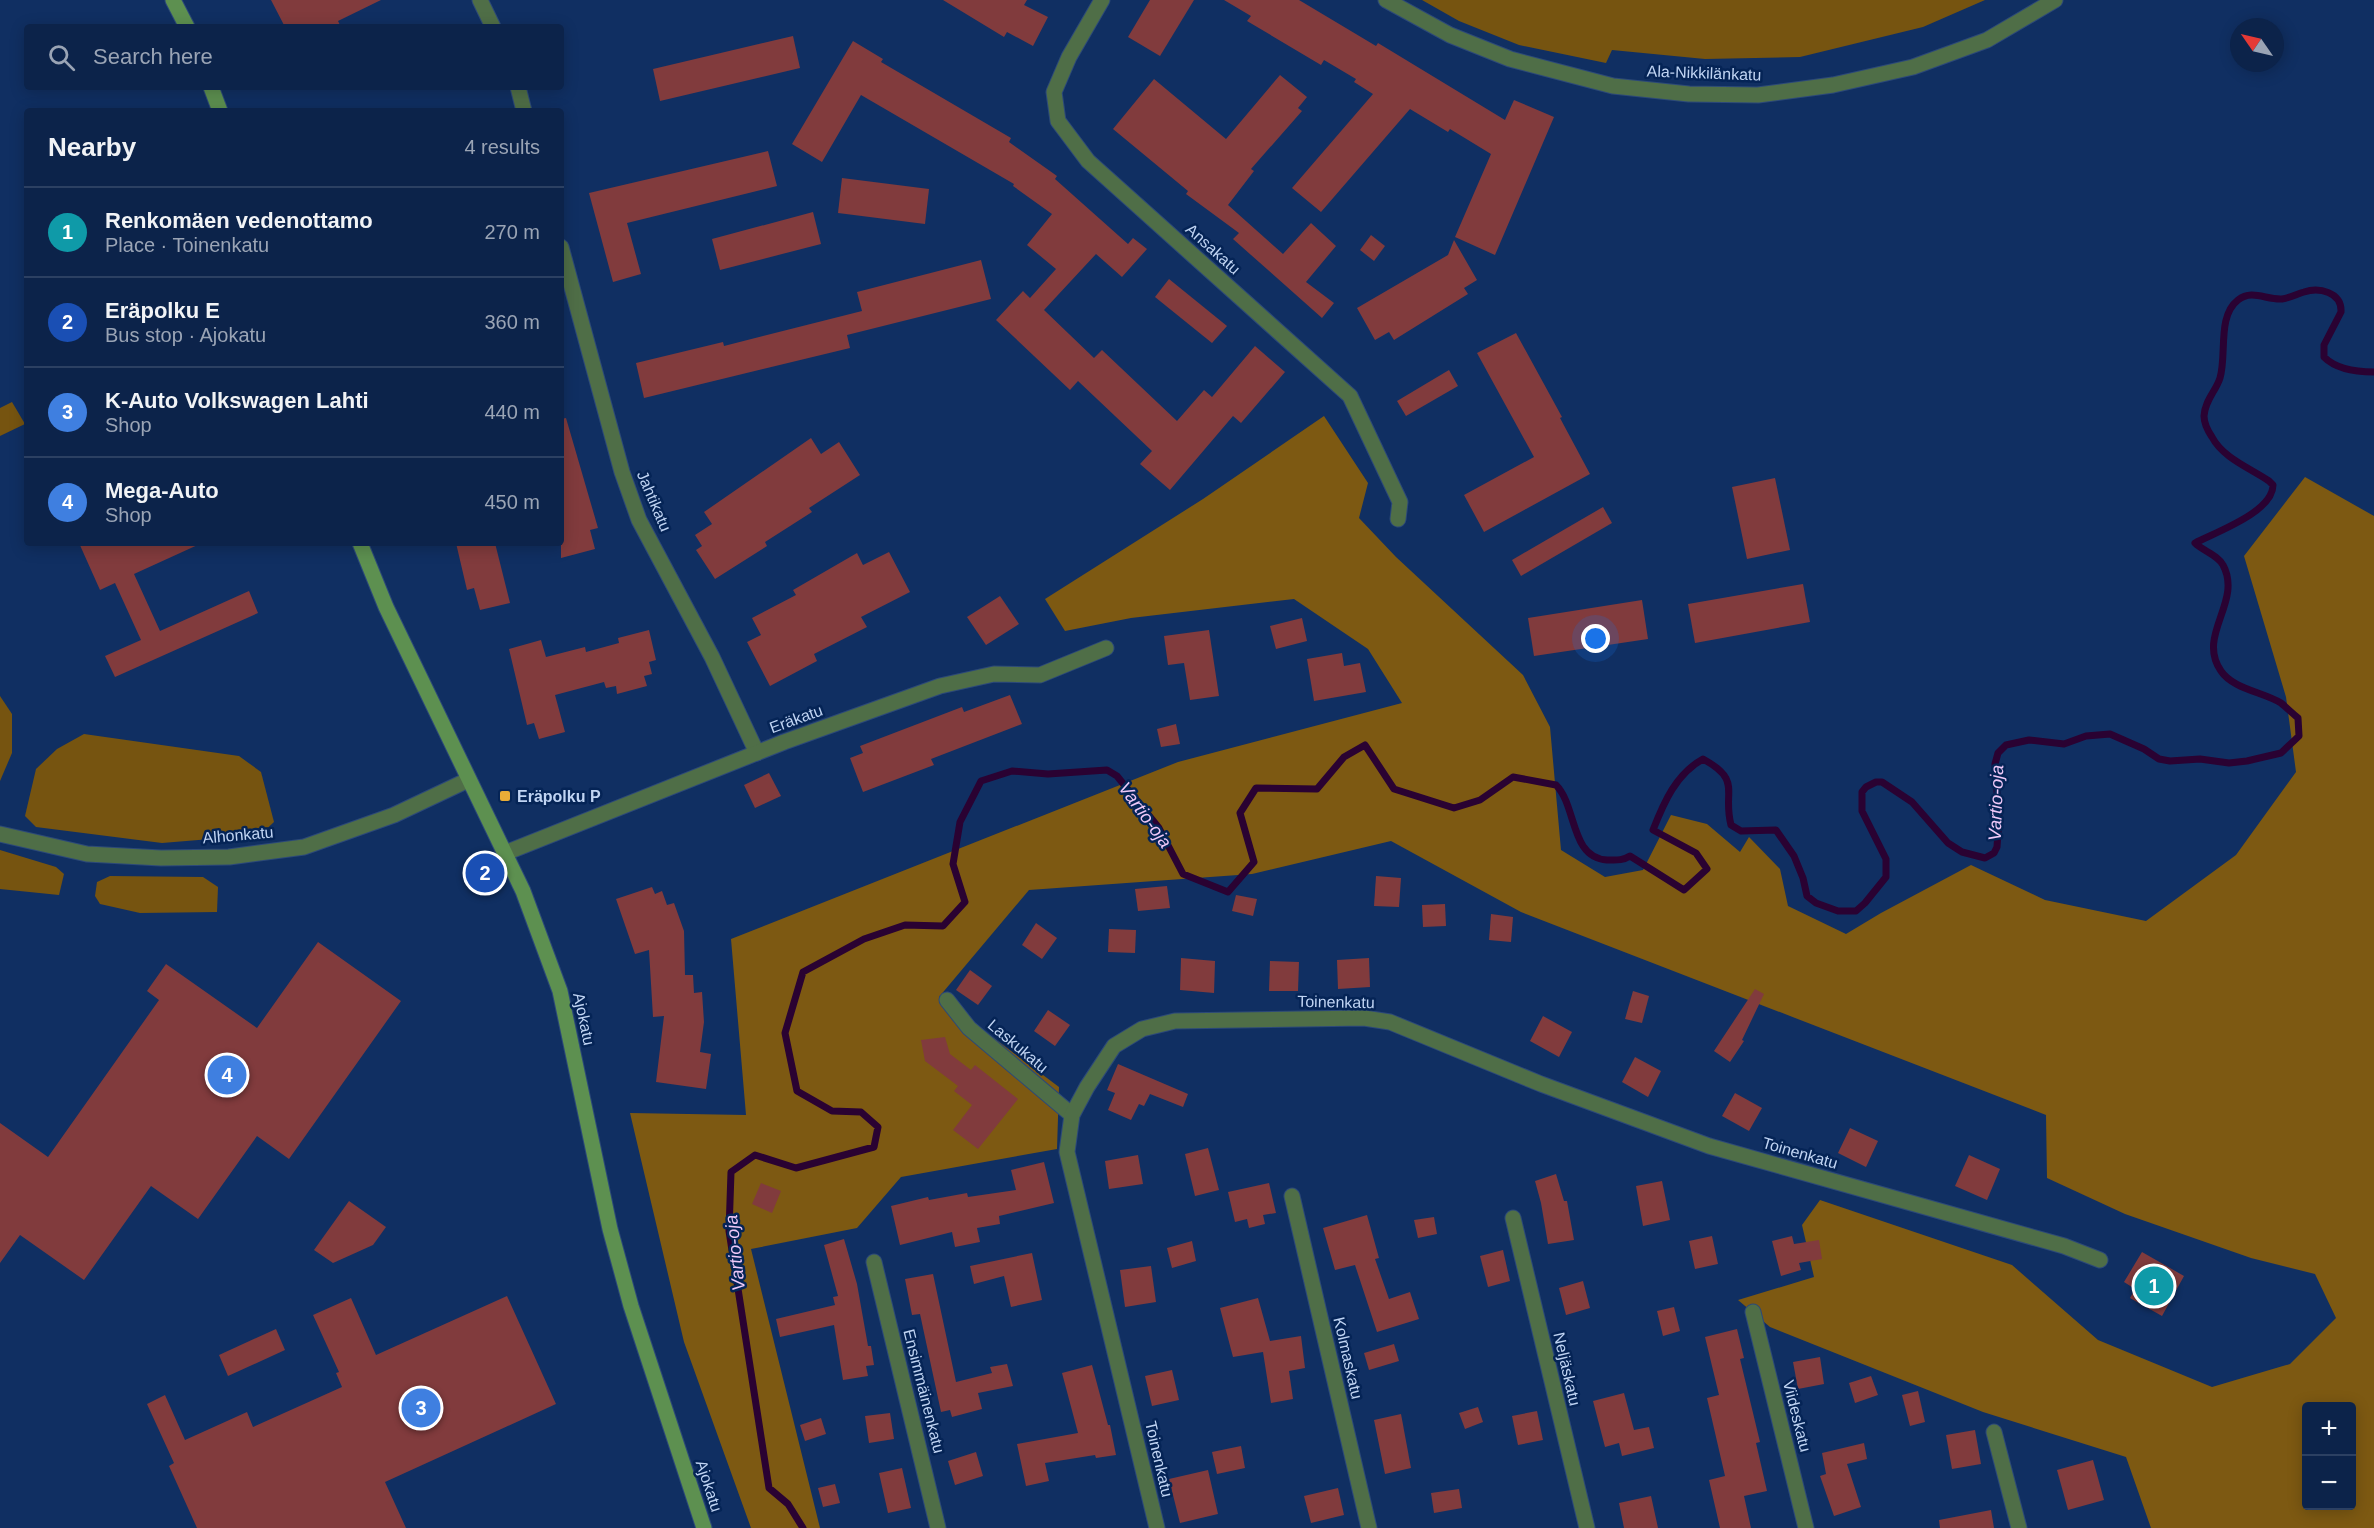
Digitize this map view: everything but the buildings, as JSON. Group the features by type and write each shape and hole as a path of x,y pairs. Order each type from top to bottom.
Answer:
{"street":[{"path":"173,0 185,24"},
{"path":"480,0 492,24"},
{"name":"Ansakatu","path":"1102,0 1069,57 1054,92 1058,121 1088,161 1350,396 1400,502 1398,519"},
{"name":"Ala-Nikkilänkatu","path":"1386,0 1449,35 1522,62 1613,86 1689,94 1758,95 1833,85 1913,68 1987,40 2055,0"},
{"path":"212,90 219,108"},
{"path":"519,90 523,108"},
{"name":"Jahtikatu","path":"564,258 622,472 639,520 712,657 757,753"},
{"name":"Ajokatu","path":"361,546 386,607 523,891 560,991 610,1229 631,1306 704,1528"},
{"name":"Eräkatu","path":"505,853 757,753 940,686 994,674 1040,675 1106,648"},
{"name":"Alhonkatu","path":"0,834 87,854 161,858 229,857 304,847 394,815 468,780"},
{"name":"Laskukatu","path":"947,1000 969,1028 1072,1115"},
{"name":"Toinenkatu","path":"1157,1528 1067,1152 1072,1115 1087,1087 1114,1046 1142,1029 1175,1021 1364,1018 1390,1022 1541,1084 1709,1146 2064,1245 2100,1260"},
{"name":"Kolmaskatu","path":"1292,1196 1369,1528"},
{"name":"Neljäskatu","path":"1513,1218 1587,1528"},
{"name":"Ensimmäinenkatu","path":"874,1262 938,1528"},
{"name":"Viideskatu","path":"1754,1312 1806,1528"},
{"path":"1994,1432 2019,1528"}],"shaded area":[{"path":"1422,0 1985,0 1923,27 1800,57 1705,59 1612,50 1606,63 1519,45 1459,21"},
{"path":"12,402 24,424 0,436 0,408"},
{"path":"1324,416 1368,483 1359,518 1396,557 1523,675 1550,727 1561,850 1605,877 1643,870 1671,815 1707,824 1740,852 1749,837 1780,869 1788,906 1846,934 1971,865 2045,900 2146,921 2236,855 2296,772 2286,697 2244,556 2305,477 2374,516 2374,1528 2151,1528 2126,1457 1983,1412 1770,1327 1738,1300 1814,1277 1802,1225 1820,1200 2012,1265 2098,1340 2212,1387 2290,1364 2336,1318 2315,1274 2251,1258 2125,1214 2047,1178 2046,1115 1521,912 1391,841 1252,874 1029,890 939,997 1059,1087 1057,1149 901,1177 857,1228 751,1249 820,1528 751,1528 684,1342 630,1113 746,1115 731,939 1178,762 1402,703 1368,649 1294,599 1131,618 1065,631 1045,599 1203,499"},
{"path":"0,696 12,714 12,753 0,781"},
{"path":"84,734 239,756 261,772 274,822 260,835 162,843 36,827 25,816 36,769 57,749"},
{"path":"0,850 56,867 64,874 59,895 0,889"},
{"path":"110,876 203,877 218,887 217,912 140,913 100,904 95,896 97,882"}],"waterway":[{"name":"Vartio-oja","path":"803,1528 788,1504 769,1488 729,1231 731,1172 755,1155 796,1168 874,1147 878,1127 861,1112 832,1111 797,1091 785,1033 803,972 864,939 905,925 943,926 965,902 953,864 960,822 981,781 1012,771 1048,774 1107,770 1117,776 1159,828 1183,874 1228,892 1254,862 1240,813 1256,788 1317,789 1344,757 1365,745 1394,789 1454,808 1480,800 1513,777 1556,785 1563,794 1580,841 1586,850 1595,857 1607,860 1630,856 1684,890 1707,869 1696,853 1653,830 1678,781 1685,772 1703,759 1723,774 1727,781 1731,825 1741,831 1776,830 1794,856 1807,896 1816,903 1838,911 1856,911 1886,877 1886,859 1862,811 1862,792 1876,782 1882,782 1912,802 1948,843 1962,852 1985,858 1994,853 1997,847 1999,818 1995,764 1998,753 2006,745 2029,740 2064,744 2086,736 2110,734 2144,749 2159,759 2170,761 2200,759 2229,763 2281,753 2299,736 2298,718 2274,699 2241,686 2226,677 2215,658 2216,631 2225,605 2228,579 2221,562 2195,543 2254,512 2271,495 2273,485 2223,451 2205,424 2205,410 2220,378 2227,316 2231,307 2238,300 2249,295 2282,299 2316,290 2334,296 2338,300 2341,312 2324,345 2324,357 2341,367 2374,372"}],"place":[{"name":"Eräpolku P","path":"505,796"},
{"name":"Eräpolku E","path":"485,873"},
{"name":"Mega-Auto","path":"227,1075"},
{"name":"Renkomäen vedenottamo","path":"2154,1286"},
{"name":"K-Auto Volkswagen Lahti","path":"421,1408"}]}
